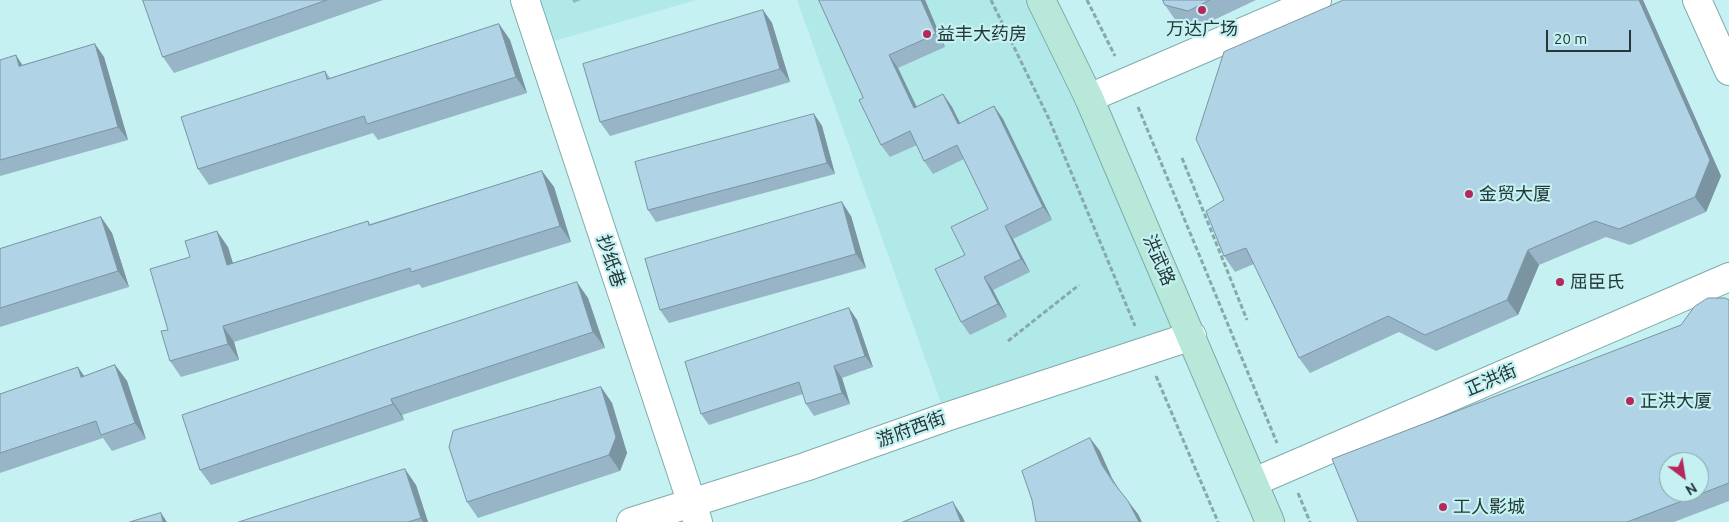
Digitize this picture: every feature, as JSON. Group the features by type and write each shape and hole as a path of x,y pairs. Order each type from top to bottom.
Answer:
{"main road":[{"name":"洪武路","path":"1042,0 1089,98 1270,522"}],"street":[{"name":"抄纸巷","path":"525,0 695,513"},
{"path":"1089,98 1317,0"},
{"path":"1697,0 1729,71"},
{"name":"正洪街","path":"1254,482 1729,277"},
{"name":"游府西街","path":"631,522 695,513 806,467 946,417 1192,336"}],"path":[{"path":"991,0 1049,119 1218,522"},
{"path":"1087,0 1128,82 1310,522"},
{"path":"1182,158 1247,320"},
{"path":"1008,341 1079,285"}],"shaded area":[{"path":"525,0 696,0 540,45"},
{"path":"797,0 1041,0 1192,336 946,417"}],"building":[{"path":"143,0 327,0 163,57"},
{"path":"819,0 921,0 936,34 889,55 914,108 943,94 958,124 994,106 1043,207 1005,226 1021,259 984,277 998,304 961,322 935,269 965,255 951,227 988,209 957,145 924,161 910,131 881,145 859,100 863,98"},
{"path":"1163,0 1210,0 1188,11 1165,5"},
{"name":"金贸大厦","path":"1344,0 1639,0 1710,160 1695,197 1619,229 1595,221 1528,250 1507,300 1425,335 1388,316 1299,358 1246,248 1224,256 1206,211 1224,200 1196,139 1224,52"},
{"path":"763,10 780,69 600,122 583,64"},
{"path":"499,24 516,77 367,124 364,116 198,169 181,117 325,71 327,79"},
{"path":"95,44 118,127 0,160 0,60 16,55 19,66"},
{"path":"814,114 827,163 648,210 635,162"},
{"path":"542,171 560,226 411,272 410,268 223,326 228,344 170,361 161,331 168,330 150,269 190,257 185,241 217,231 227,265 368,221 369,225"},
{"path":"842,202 856,254 660,310 645,259"},
{"path":"101,217 118,271 0,308 0,249"},
{"path":"577,282 593,332 391,399 393,404 200,470 182,415"},
{"name":"正洪大厦","path":"1708,298 1725,298 1729,300 1729,483 1709,491 1709,452 1659,452 1659,502 1679,502 1627,522 1358,522 1332,459 1681,325 1694,307"},
{"path":"849,308 865,356 834,366 842,393 806,404 799,382 701,414 685,362"},
{"path":"115,365 135,423 101,435 96,421 0,453 0,394 78,367 81,377"},
{"path":"601,387 616,437 609,455 467,502 449,447 453,431"},
{"path":"1090,438 1102,465 1128,501 1139,522 1036,522 1032,500 1022,471"},
{"path":"405,469 421,518 408,522 239,522"},
{"path":"953,502 961,522 903,522"},
{"path":"161,513 163,522 130,522"}],"place":[{"name":"万达广场","path":"1202,10"},
{"name":"益丰大药房","path":"927,34"},
{"name":"金贸大厦","path":"1469,194"},
{"name":"屈臣氏","path":"1560,282"},
{"name":"正洪大厦","path":"1630,401"},
{"name":"工人影城","path":"1443,507"}]}
